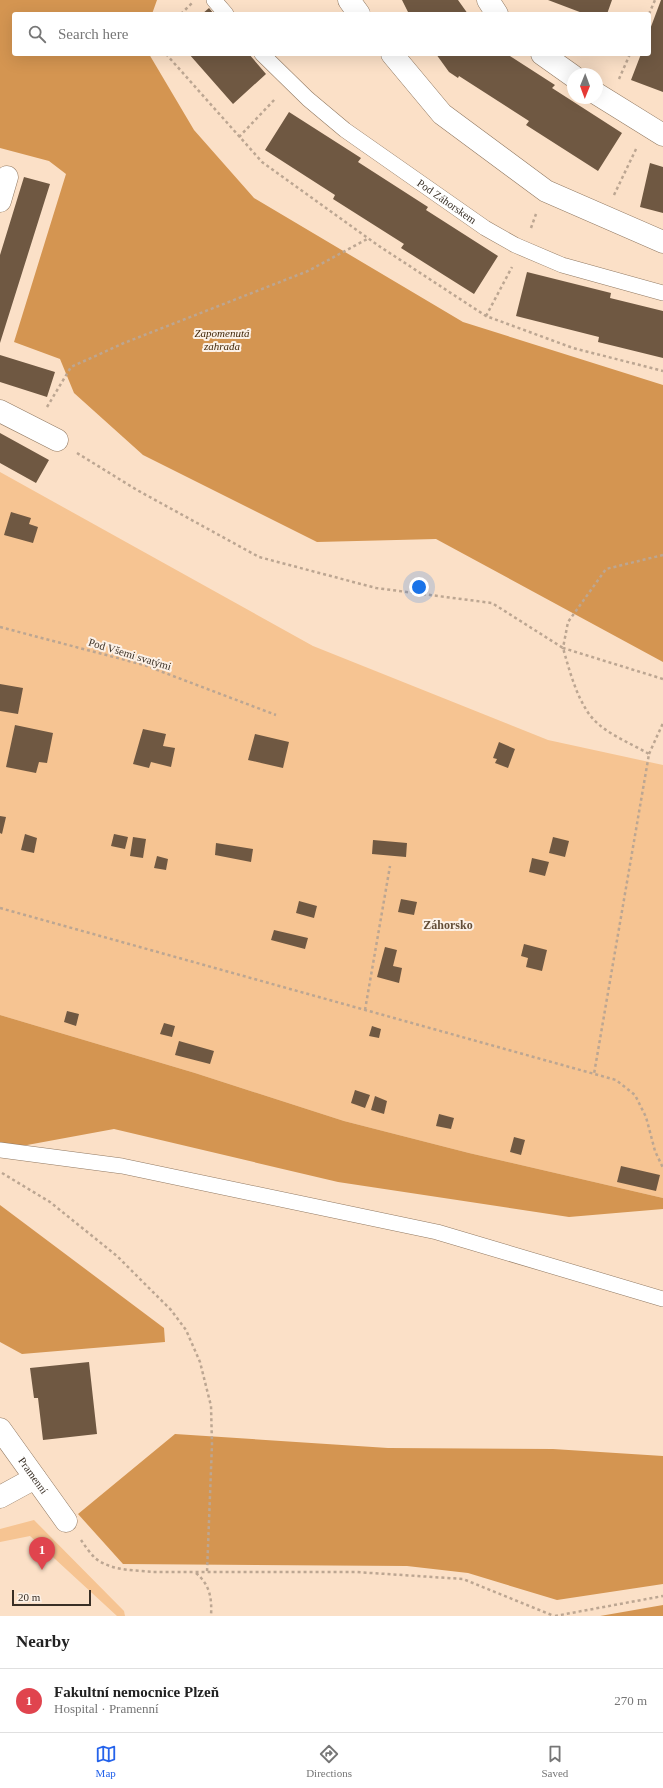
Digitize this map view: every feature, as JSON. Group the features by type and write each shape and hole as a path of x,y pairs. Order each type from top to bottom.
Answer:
{"street":[{"path":"349,0 358,12"},
{"path":"488,0 496,12"},
{"path":"394,56 442,114 546,191 604,218 663,242"},
{"path":"545,56 567,72"},
{"path":"603,98 655,130"},
{"path":"0,200 7,177"},
{"path":"0,411 57,440"},
{"name":"Pramenní","path":"0,1429 66,1521"},
{"path":"0,1498 35,1478"}],"lane":[{"path":"214,0 224,12"},
{"name":"Pod Záhorskem","path":"264,56 290,82 345,130 485,228 509,242 562,265 663,293"},
{"path":"0,1150 122,1166 436,1232 663,1297"}],"path":[{"path":"183,12 195,0"},
{"path":"650,12 655,0"},
{"path":"168,56 262,162 369,238 486,316 573,348 663,371"},
{"path":"239,137 290,82"},
{"path":"604,218 655,130"},
{"path":"34,428 71,367 124,343 308,271 369,238"},
{"path":"57,440 137,490 259,557 376,588 492,603 563,648 663,679"},
{"path":"650,754 605,729 587,712 573,680 563,648 568,622 606,569 663,555"},
{"name":"Pod Všemi svatými","path":"0,626 144,665 276,715"},
{"path":"594,1074 645,773 650,754 663,724"},
{"path":"365,1010 390,866"},
{"path":"0,908 616,1080 635,1095 646,1117 654,1151 663,1168"},
{"path":"0,1172 50,1202 78,1222 117,1256 152,1290 171,1310 186,1330 200,1362 211,1406 212,1444 208,1573"},
{"path":"66,1521 95,1558 108,1565 123,1569 153,1572 196,1573 356,1572 463,1579 555,1616 663,1596"},
{"path":"196,1573 205,1580 210,1591 211,1616"}],"shaded area":[{"path":"0,472 313,646 548,740 663,765 663,1198 469,1153 344,1121 195,1073 0,1015"},
{"path":"34,1520 124,1611 125,1616 117,1616 30,1536 0,1542 0,1529"}],"green space":[{"name":"Zapomenutá zahrada","path":"0,0 157,0 153,12 12,12 12,56 150,56 194,130 254,198 463,322 663,385 663,662 436,539 317,542 143,455 74,393 60,359 14,342 66,174 49,161 0,148"},
{"path":"0,1015 195,1073 344,1121 469,1153 663,1198 663,1209 569,1217 338,1182 114,1129 0,1150"},
{"path":"0,1205 164,1328 165,1342 22,1354 0,1342"},
{"path":"175,1434 388,1448 553,1449 663,1456 663,1584 557,1600 468,1573 407,1566 123,1564 78,1514"},
{"path":"663,1605 663,1616 600,1616"}],"building":[{"path":"402,0 458,0 467,12 408,12"},
{"path":"548,0 612,0 608,12 580,12"},
{"path":"661,0 663,0 663,92 631,80 640,56 651,56 651,27"},
{"path":"209,8 212,12 204,12"},
{"path":"191,56 251,56 266,74 233,104"},
{"path":"437,56 510,56 555,85 552,88 567,98 567,104 577,104 622,133 598,171 526,125 529,121 459,76 458,78 449,72"},
{"path":"289,112 361,158 358,162 428,207 426,210 498,256 474,294 401,248 404,244 333,199 335,195 265,150"},
{"path":"650,163 663,167 663,213 640,207"},
{"path":"24,177 50,184 0,343 0,255"},
{"path":"527,272 611,293 610,298 663,311 663,358 598,342 599,337 516,316"},
{"path":"0,355 55,372 47,397 0,382"},
{"path":"0,433 49,460 36,483 0,463"},
{"path":"11,512 31,518 29,524 38,527 33,543 4,535"},
{"path":"0,684 23,688 18,714 0,711"},
{"path":"15,725 53,733 47,763 39,762 36,773 6,767"},
{"path":"143,729 166,734 163,746 175,748 171,767 151,762 149,768 133,764"},
{"path":"255,734 289,742 283,768 248,760"},
{"path":"499,742 515,749 508,768 495,763 497,759 493,758"},
{"path":"0,816 6,817 2,834 0,833"},
{"path":"25,834 37,838 34,853 21,850"},
{"path":"114,834 128,837 125,849 111,846"},
{"path":"133,837 146,839 143,858 130,856"},
{"path":"553,837 569,841 565,857 549,853"},
{"path":"373,840 407,843 406,857 372,854"},
{"path":"216,843 253,849 251,862 215,855"},
{"path":"157,856 168,859 166,870 154,868"},
{"path":"532,858 549,862 545,876 529,872"},
{"path":"401,899 417,902 414,915 398,912"},
{"path":"299,901 317,906 314,918 296,913"},
{"path":"274,930 308,938 305,949 271,940"},
{"path":"524,944 547,950 542,971 526,967 528,958 521,956"},
{"path":"385,947 397,950 393,966 402,968 399,983 377,977"},
{"path":"67,1011 79,1014 76,1026 64,1022"},
{"path":"164,1023 175,1026 172,1037 160,1034"},
{"path":"372,1026 381,1029 379,1038 369,1036"},
{"path":"179,1041 214,1051 210,1064 175,1055"},
{"path":"355,1090 370,1095 365,1108 351,1103"},
{"path":"375,1096 387,1101 384,1114 371,1110"},
{"path":"439,1114 454,1118 451,1129 436,1126"},
{"path":"514,1137 525,1140 521,1155 510,1152"},
{"path":"621,1166 660,1175 656,1191 617,1182"},
{"path":"89,1362 97,1434 43,1440 38,1398 34,1398 30,1368"}],"place":[{"name":"Fakultní nemocnice Plzeň","path":"42,1570"}],"district":[{"name":"Záhorsko","path":"448,925"}]}
